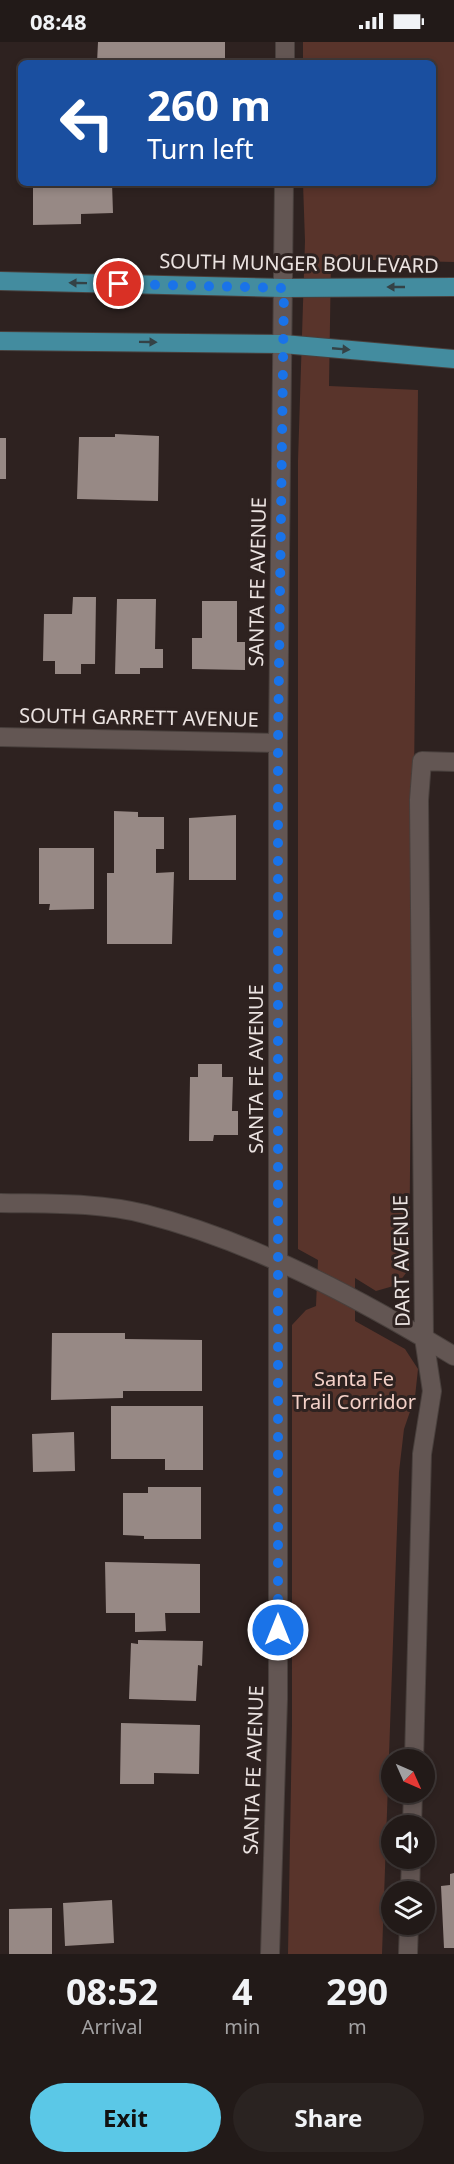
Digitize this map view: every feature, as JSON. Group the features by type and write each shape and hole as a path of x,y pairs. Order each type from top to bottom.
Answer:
{"main road":[{"name":"SOUTH MUNGER BOULEVARD","path":"0,281 284,288 454,287"},
{"path":"0,341 283,344 454,359"}],"street":[{"path":"285,42 285,60"},
{"name":"SANTA FE AVENUE","path":"270,1954 278,1699 278,743 284,186"},
{"name":"SOUTH GARRETT AVENUE","path":"0,737 278,743"},
{"name":"DART AVENUE","path":"414,1749 422,1454 432,1391 424,1338 419,800 422,761 454,762"},
{"path":"0,1203 80,1204 144,1214 215,1235 278,1262 454,1356"},
{"path":"408,1954 409,1935"}],"green space":[{"name":"Santa Fe Trail Corridor","path":"303,42 454,42 454,262 331,259 329,386 418,390 409,1269 397,1285 376,1291 355,1278 355,1321 405,1349 418,1369 415,1397 404,1429 399,1472 389,1749 381,1749 381,1803 387,1803 387,1815 381,1815 381,1869 385,1869 385,1881 381,1881 382,1954 288,1954 292,1725 292,1325 306,1310 316,1306 318,1260 298,1249 298,461 305,241 303,186 436,186 436,60 303,60"}],"building":[{"path":"98,42 225,42 225,60 97,60"},
{"path":"33,186 112,186 113,213 81,214 81,224 33,225"},
{"path":"115,434 159,436 158,501 77,499 79,437 115,437"},
{"path":"0,438 6,438 6,479 0,479"},
{"path":"73,597 96,597 95,664 81,664 81,674 55,674 55,661 43,661 44,614 72,614"},
{"path":"117,599 156,599 155,649 163,649 163,668 140,668 140,674 115,674"},
{"path":"202,601 237,601 237,642 245,642 245,670 192,669 192,638 202,638"},
{"path":"114,811 138,812 138,817 164,817 164,849 156,849 156,873 174,872 172,944 107,944 107,873 114,873"},
{"path":"236,815 236,880 189,880 189,818"},
{"path":"39,848 94,848 94,909 49,910 50,904 39,904"},
{"path":"198,1064 222,1064 222,1077 233,1077 232,1111 238,1111 238,1135 214,1135 213,1141 189,1141 190,1077 198,1077"},
{"path":"52,1333 125,1333 125,1339 202,1340 202,1391 123,1391 123,1398 51,1400"},
{"path":"111,1406 203,1406 203,1470 165,1470 165,1459 111,1459"},
{"path":"74,1432 75,1471 33,1472 32,1434"},
{"path":"148,1487 201,1487 201,1539 144,1539 144,1536 123,1535 123,1493 148,1493"},
{"path":"105,1562 200,1564 200,1613 165,1613 166,1631 135,1632 135,1613 106,1613"},
{"path":"138,1640 203,1641 202,1666 198,1665 196,1701 129,1699 131,1643 138,1644"},
{"path":"121,1723 200,1725 199,1774 154,1773 154,1784 120,1784"},
{"path":"454,1873 454,1948 444,1948 441,1886 450,1885 450,1874"},
{"path":"112,1900 114,1943 65,1946 63,1903"},
{"path":"52,1908 52,1954 9,1954 9,1909"}],"route":[{"path":"119,284 284,288 278,743 278,1630"}]}
